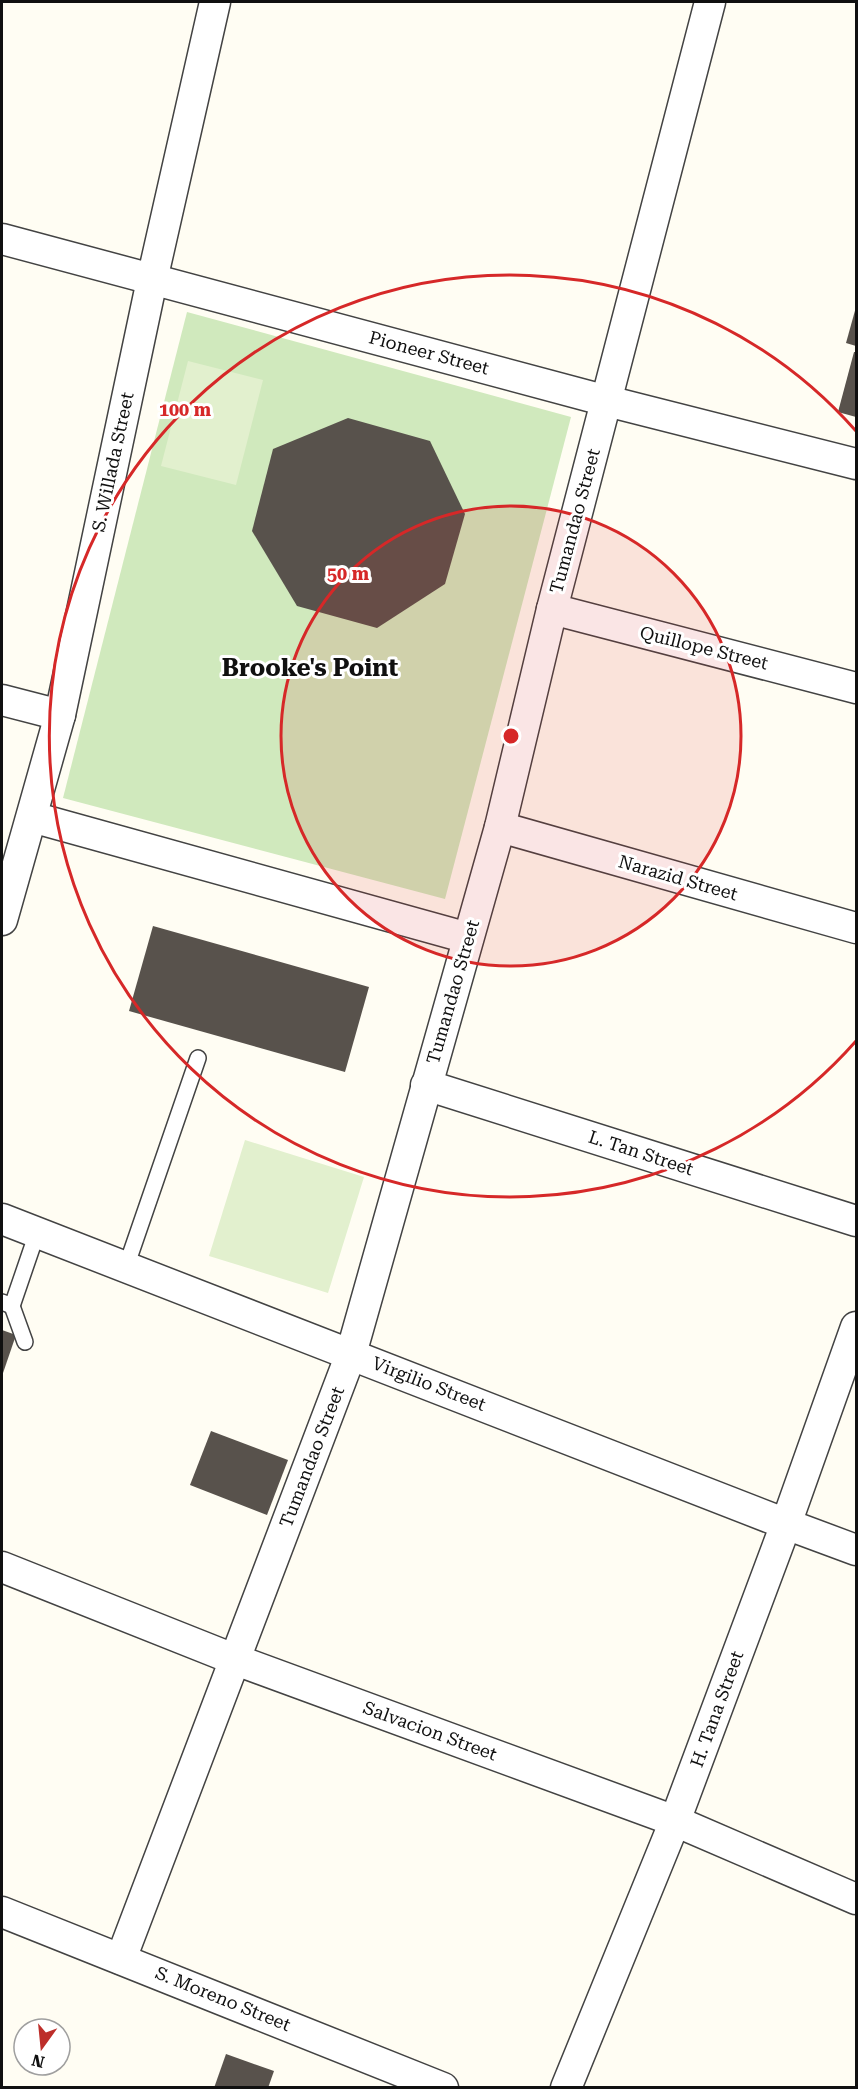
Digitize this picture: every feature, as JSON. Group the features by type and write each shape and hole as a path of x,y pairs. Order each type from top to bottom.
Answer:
{"street":[{"name":"S. Willada Street","path":"2,920 60,715 152,280 215,2"},
{"name":"Tumandao Street","path":"121,1959 351,1354 500,827 552,609 710,2"},
{"name":"Pioneer Street","path":"2,240 856,464"},
{"name":"Quillope Street","path":"552,609 856,687"},
{"path":"2,700 60,715"},
{"path":"32,817 468,938"},
{"name":"Narazid Street","path":"500,827 856,928"},
{"name":"L. Tan Street","path":"426,1085 856,1221"},
{"name":"Virgilio Street","path":"2,1219 856,1550"},
{"name":"H. Tana Street","path":"566,2088 675,1821 786,1524 856,1327"},
{"name":"Salvacion Street","path":"2,1567 236,1660 675,1821 856,1899"},
{"name":"S. Moreno Street","path":"2,1912 443,2088"}],"lane":[{"path":"126,1267 198,1058"},
{"path":"25,1342 7,1304 37,1233"}],"green space":[{"path":"187,312 571,417 445,899 63,798"},
{"path":"188,361 263,380 236,485 161,466"},
{"path":"245,1140 364,1177 328,1293 209,1256"}],"building":[{"path":"856,307 856,346 846,343"},
{"path":"854,352 856,352 856,417 838,412"},
{"path":"348,418 430,441 465,514 445,584 377,628 297,606 252,531 273,449"},
{"path":"153,926 369,987 345,1072 129,1011"},
{"path":"2,1330 16,1335 2,1376"},
{"path":"211,1431 288,1460 267,1515 190,1485"},
{"path":"226,2054 274,2071 268,2088 214,2088"}],"district":[{"name":"Brooke's Point","path":"310,668"}]}
